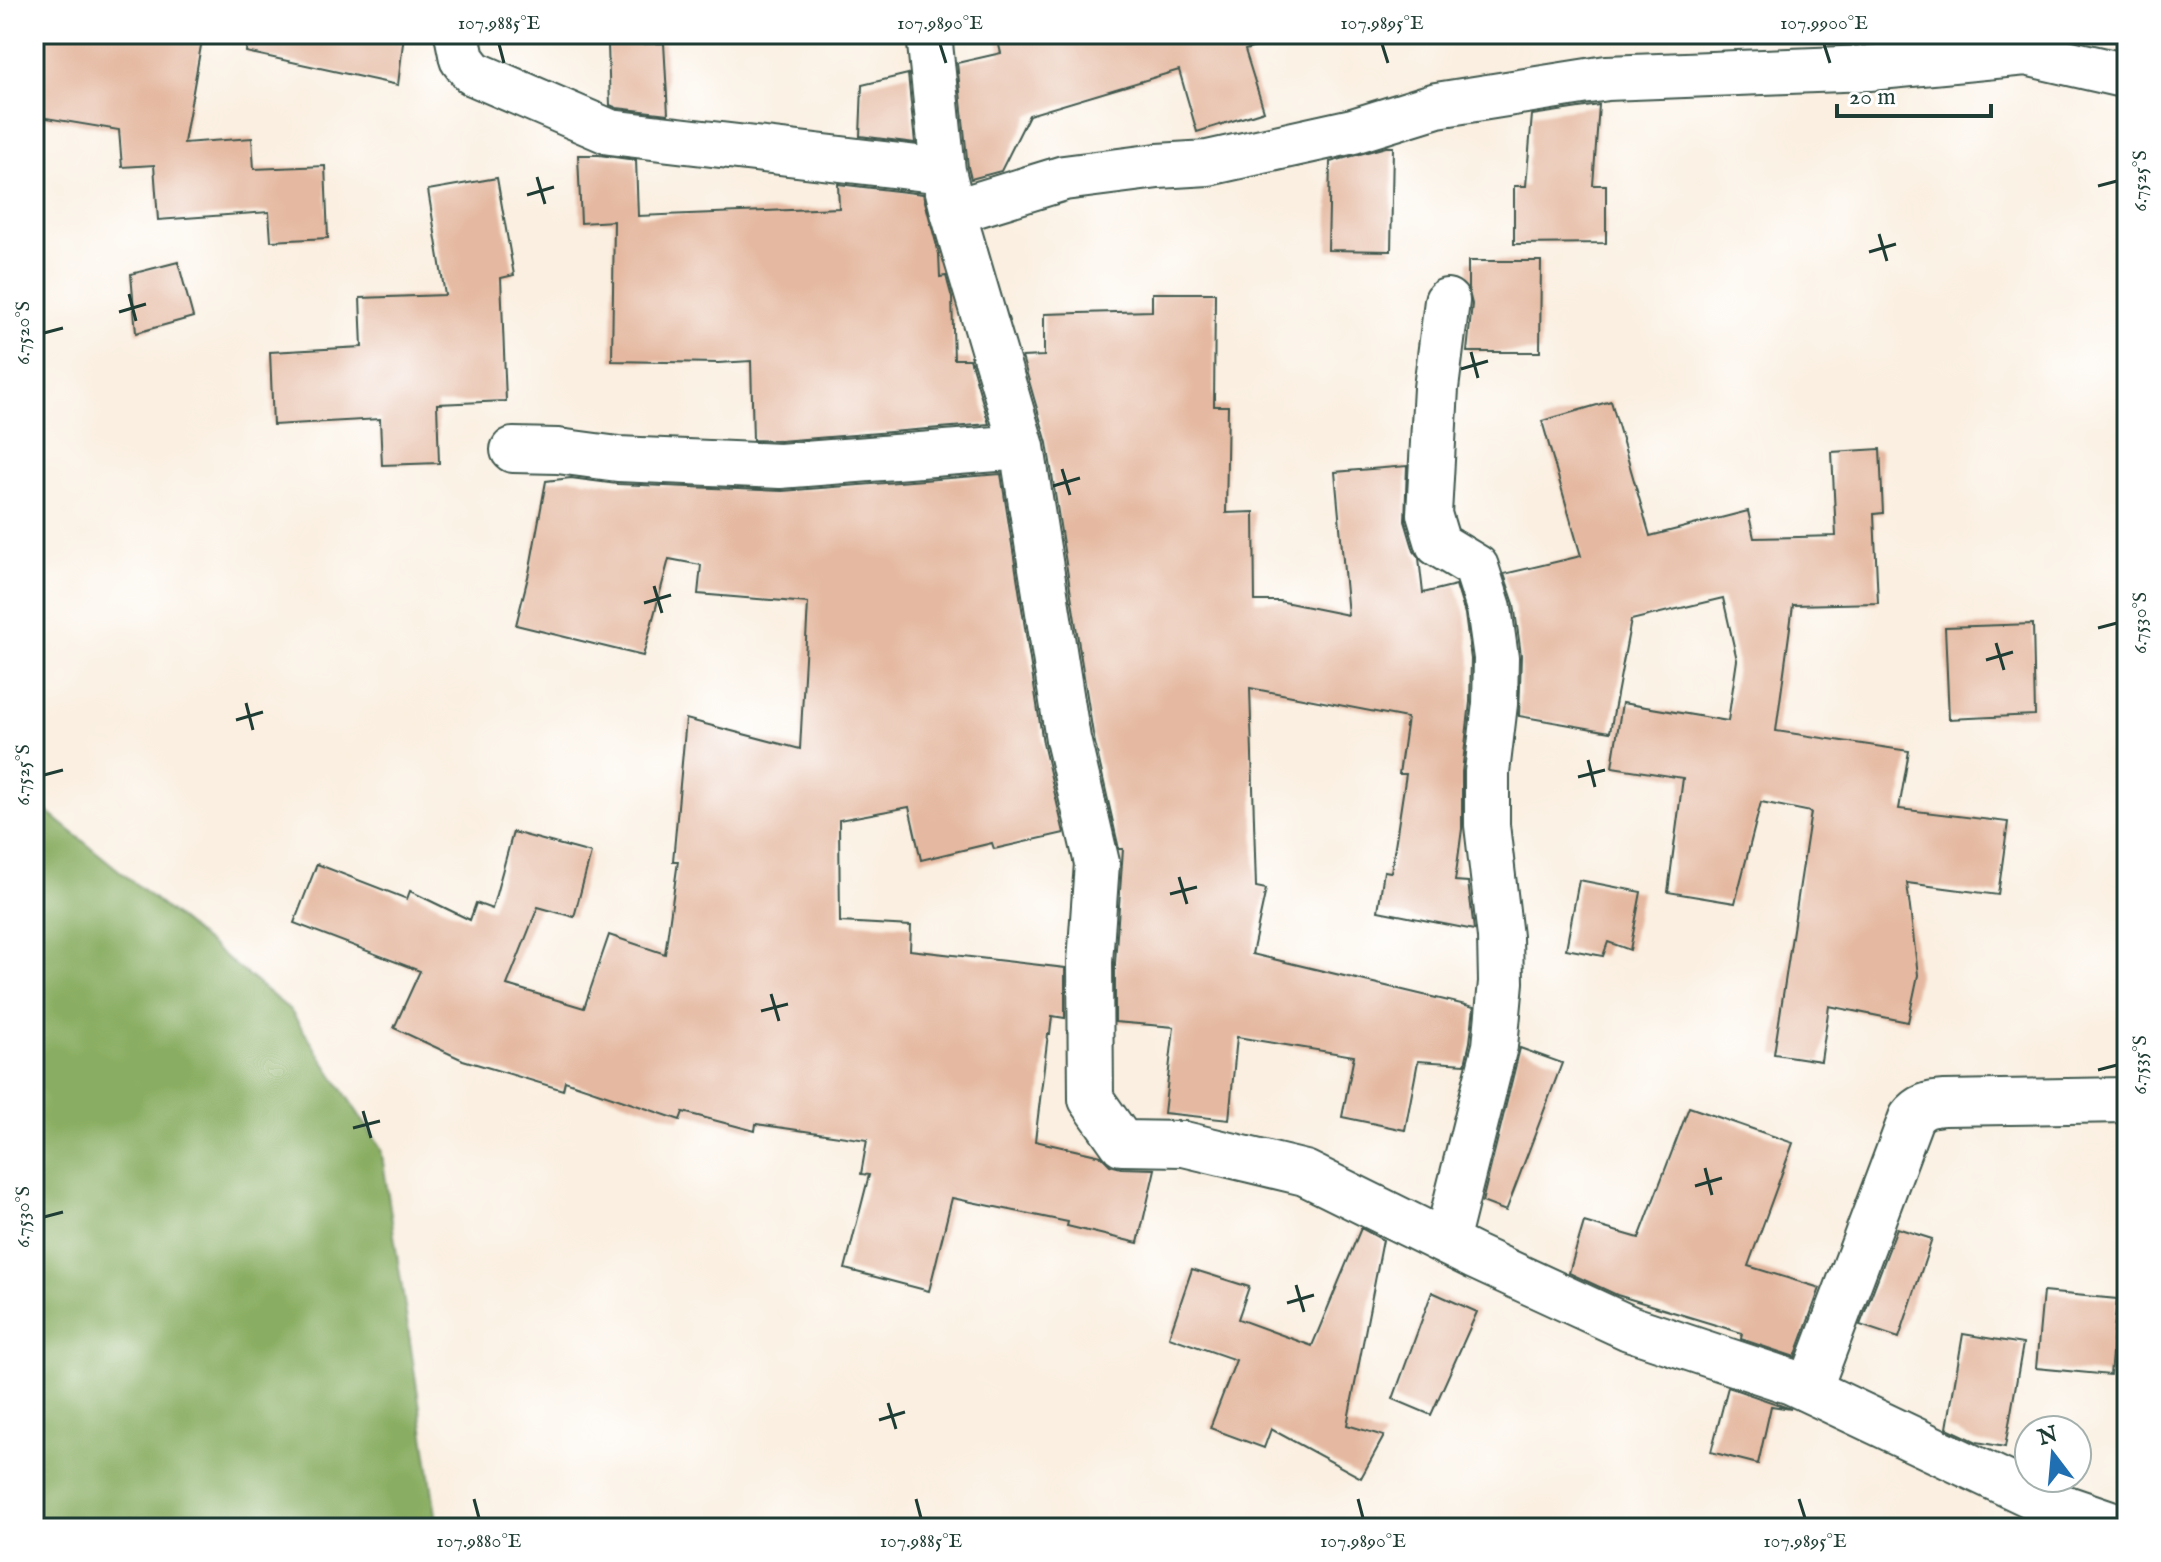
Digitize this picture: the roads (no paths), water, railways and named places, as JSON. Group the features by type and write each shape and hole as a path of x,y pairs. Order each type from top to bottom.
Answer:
{"street":[{"path":"457,34 462,59 473,73 610,132 948,191 1208,163 1353,131 1437,105 1592,80 1867,51 2026,53 2127,76"},
{"path":"929,34 948,191 1022,447 1068,739 1097,863 1090,962 1091,1099 1122,1143 1184,1144 1305,1173 1629,1328 1792,1382 2037,1498 2125,1528"},
{"path":"1446,1242 1495,1046 1501,982 1500,937 1487,825 1487,772 1495,704 1496,658 1489,608 1476,567 1438,544 1429,514 1436,388 1447,301"},
{"path":"513,450 558,451 618,459 780,466 1022,447"},
{"path":"1809,1390 1911,1118 1918,1108 1944,1103 2127,1100"}]}
